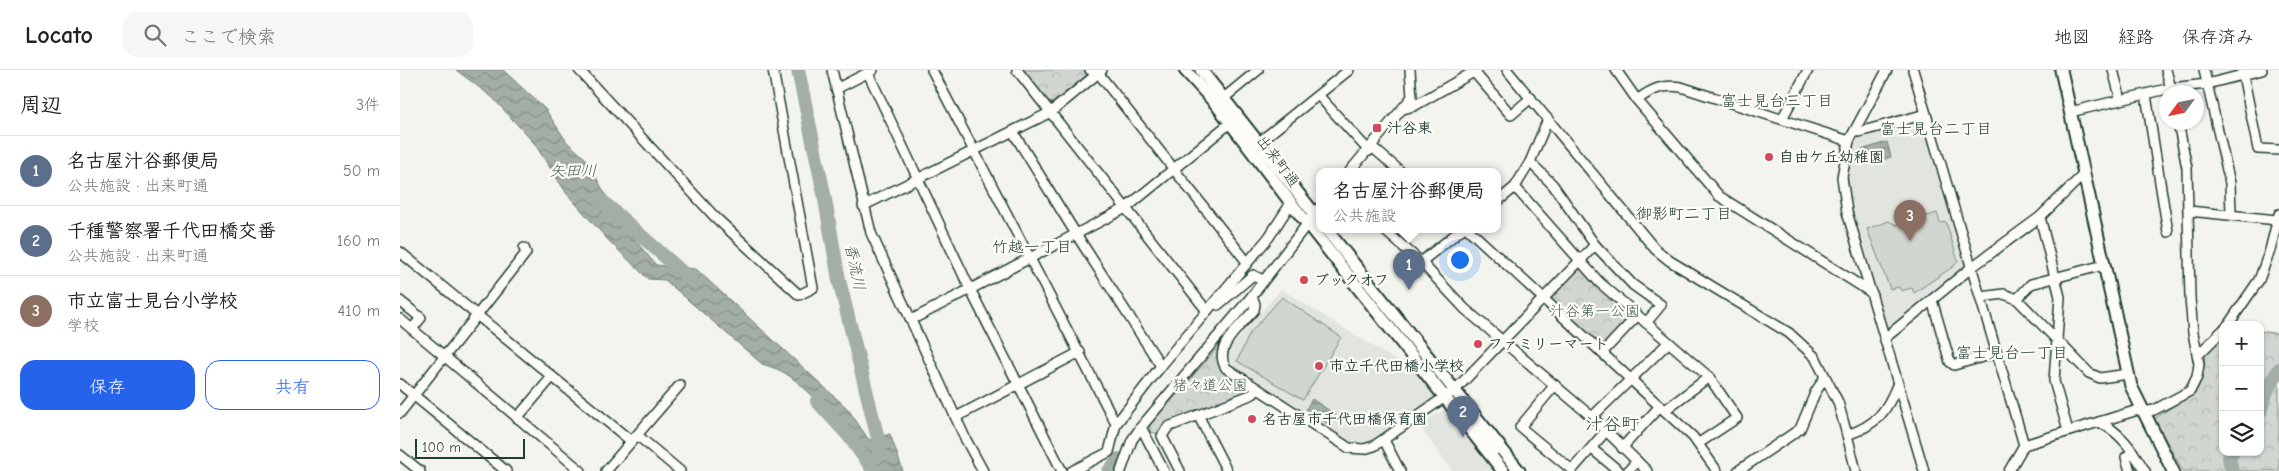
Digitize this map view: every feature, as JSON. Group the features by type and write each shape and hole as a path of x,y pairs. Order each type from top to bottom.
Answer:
{"main road":[{"path":"1185,70 1220,101"},
{"name":"出来町通","path":"1201,70 1220,101 1230,123 1291,203 1316,216"},
{"path":"2061,70 2128,374 2173,471"},
{"name":"出来町通","path":"1220,101 1258,143 1316,216"},
{"name":"出来町通","path":"1329,233 1451,393 1504,471"},
{"name":"出来町通","path":"1329,233 1436,367 1451,393 1520,471"}],"street":[{"path":"579,70 714,216 799,295 813,288 773,70"},
{"path":"832,70 871,233 966,440 983,471"},
{"path":"932,70 1028,259 1080,352 1116,424"},
{"path":"1018,70 1207,311"},
{"path":"1090,70 1101,72 1247,262"},
{"path":"1191,70 1220,101 1258,70"},
{"path":"1258,143 1319,96 1349,70"},
{"path":"1353,168 1412,97 1410,70"},
{"path":"1507,70 1655,249 1670,261 1790,333 1815,357 1838,402 1856,471"},
{"path":"1616,70 1637,100 1719,196 1872,293"},
{"path":"1782,120 1806,70"},
{"path":"1886,70 1849,141 1842,177 1847,212 1924,471"},
{"path":"1913,70 2024,444"},
{"path":"2113,70 2121,100"},
{"path":"2166,70 2170,85"},
{"path":"2204,70 2230,183 2231,214"},
{"path":"2201,85 2242,73 2262,70"},
{"path":"836,89 871,71 918,180 970,289 1062,471"},
{"path":"1403,109 1414,106 1476,71 1512,115 1531,98"},
{"path":"863,206 1050,112 1101,72"},
{"path":"2242,73 2258,149 2279,150"},
{"path":"1637,100 1650,91 1667,85 1681,87 1849,141"},
{"path":"2070,112 2159,92"},
{"path":"2146,95 2168,232"},
{"path":"1319,96 1370,149 1396,168"},
{"path":"1854,130 1859,132 1926,114"},
{"path":"1501,199 1515,187 1530,162 1548,119"},
{"path":"911,320 1126,208 1230,123"},
{"path":"2009,471 2024,444 2138,410 2144,412 2160,407 2190,391 2197,378 2198,355 2190,298 2187,168 2180,130"},
{"path":"1013,132 1161,366"},
{"path":"1530,162 1553,185 1595,245 1633,285 1661,305 1646,323"},
{"path":"1885,338 1972,266 2040,217 2084,174"},
{"path":"1515,187 1599,282 1709,378 1737,418 1699,443"},
{"path":"1072,471 1109,452 1116,424 1161,366 1269,237 1291,203"},
{"path":"2189,211 2278,217 2270,250 2259,280 2231,321"},
{"path":"1121,471 1132,440 1141,427 1253,299 1263,280 1316,216"},
{"path":"2040,217 2060,297 2054,382 2068,431"},
{"path":"1388,233 1421,262 1464,309 1592,417 1647,471"},
{"path":"1421,262 1457,233"},
{"path":"1472,233 1545,298 1699,443 1717,471"},
{"path":"1253,299 1254,310 1226,343 1221,357 1226,368 1350,448 1364,449 1384,440 1451,393 1595,245"},
{"path":"400,414 526,253 524,248"},
{"path":"400,252 552,377 680,471"},
{"path":"2018,299 2031,284 2055,276 2104,265"},
{"path":"1214,302 1218,305 1252,275 1263,280"},
{"path":"1981,297 2004,294 2018,299 2056,341 2089,373 2100,378 2128,374"},
{"path":"1932,300 1950,362 1954,364 1997,353"},
{"path":"400,301 420,318 412,329"},
{"path":"1602,353 1636,316"},
{"path":"400,319 581,471"},
{"path":"2198,355 2219,334"},
{"path":"1592,417 1668,343"},
{"path":"956,417 1017,383 1080,352"},
{"path":"517,418 552,377"},
{"path":"1743,470 1800,429 1815,393 1825,377"},
{"path":"1622,448 1662,408 1709,378"},
{"path":"1847,435 1866,426 1882,415 1888,407 1898,383"},
{"path":"400,384 506,471"},
{"path":"606,471 680,385"},
{"path":"1555,385 1520,427 1572,470 1606,431"},
{"path":"1180,471 1162,436 1168,426 1253,394 1257,389"},
{"path":"1451,393 1508,471"},
{"path":"1198,415 1227,471"},
{"path":"2099,422 2115,430 2133,452 2145,471"},
{"path":"1141,427 1164,471"},
{"path":"1384,440 1400,471"},
{"path":"1592,449 1619,471"},
{"path":"2130,471 2126,457 2133,452"},
{"path":"400,455 420,471"},
{"path":"1628,471 1637,461"}],"shaded area":[{"path":"1922,119 1966,265 1965,268 1889,330 1886,328 1850,203 1847,178 1849,157 1856,135"},
{"name":"市立千代田橋小学校","path":"1281,289 1418,374 1434,396 1434,400 1370,441 1355,443 1345,439 1231,365 1228,353 1230,348"},
{"path":"1445,409 1494,471 1452,471 1418,425"}],"green space":[{"path":"1023,70 1085,70 1087,75 1052,103 1049,102"},
{"path":"1937,213 1940,223 1946,222 1958,261 1954,266 1914,293 1912,288 1901,291 1899,287 1890,289 1867,229 1889,221 1896,225"},
{"name":"汁谷第一公園","path":"1578,268 1582,268 1631,314 1631,318 1602,347 1553,301 1552,297"},
{"path":"1282,297 1341,337 1303,400 1237,361 1250,333"},
{"path":"2264,332 2279,334 2279,471 2183,471 2154,419 2196,391 2201,381 2205,355 2219,341 2219,456 2264,456"},
{"name":"猪々道公園","path":"1220,345 1218,360 1221,366 1230,376 1249,388 1248,392 1159,435 1150,431 1150,425"}],"water":[{"name":"矢田川","path":"456,70 503,70 545,109 567,142 586,159 623,226 656,265 696,269 848,409 869,440 890,434 903,471 866,471 860,460 861,456 845,434 825,409 802,386 781,371 762,364 665,280 648,279 608,240 567,194 534,143 492,97"},
{"path":"1887,142 1891,157 1865,165 1861,150"},
{"path":"1312,399 1336,415 1329,425 1306,409"}],"waterway":[{"name":"香流川","path":"798,70 824,194 839,280 880,447 879,455"},
{"name":"矢田川","path":"601,200 690,279"},
{"path":"2260,411 2267,391 2279,369"},
{"name":"矢田川","path":"817,401 848,435 874,471"},
{"path":"2230,456 2229,458 2232,471"},
{"path":"1109,471 1119,459"}],"place":[{"name":"汁谷東","path":"1377,128"},
{"name":"自由ケ丘幼稚園","path":"1769,157"},
{"name":"市立富士見台小学校","path":"1910,241"},
{"name":"ブックオフ","path":"1304,280"},
{"name":"名古屋汁谷郵便局","path":"1409,290"},
{"name":"ファミリーマート","path":"1478,344"},
{"name":"市立千代田橋小学校","path":"1319,366"},
{"name":"名古屋市千代田橋保育園","path":"1252,419"},
{"name":"千種警察署千代田橋交番","path":"1463,437"}],"district":[{"name":"富士見台三丁目","path":"1777,101"},
{"name":"富士見台二丁目","path":"1936,129"},
{"name":"御影町二丁目","path":"1684,214"},
{"name":"竹越一丁目","path":"1032,247"},
{"name":"富士見台一丁目","path":"2012,353"},
{"name":"汁谷町","path":"1612,424"}]}
